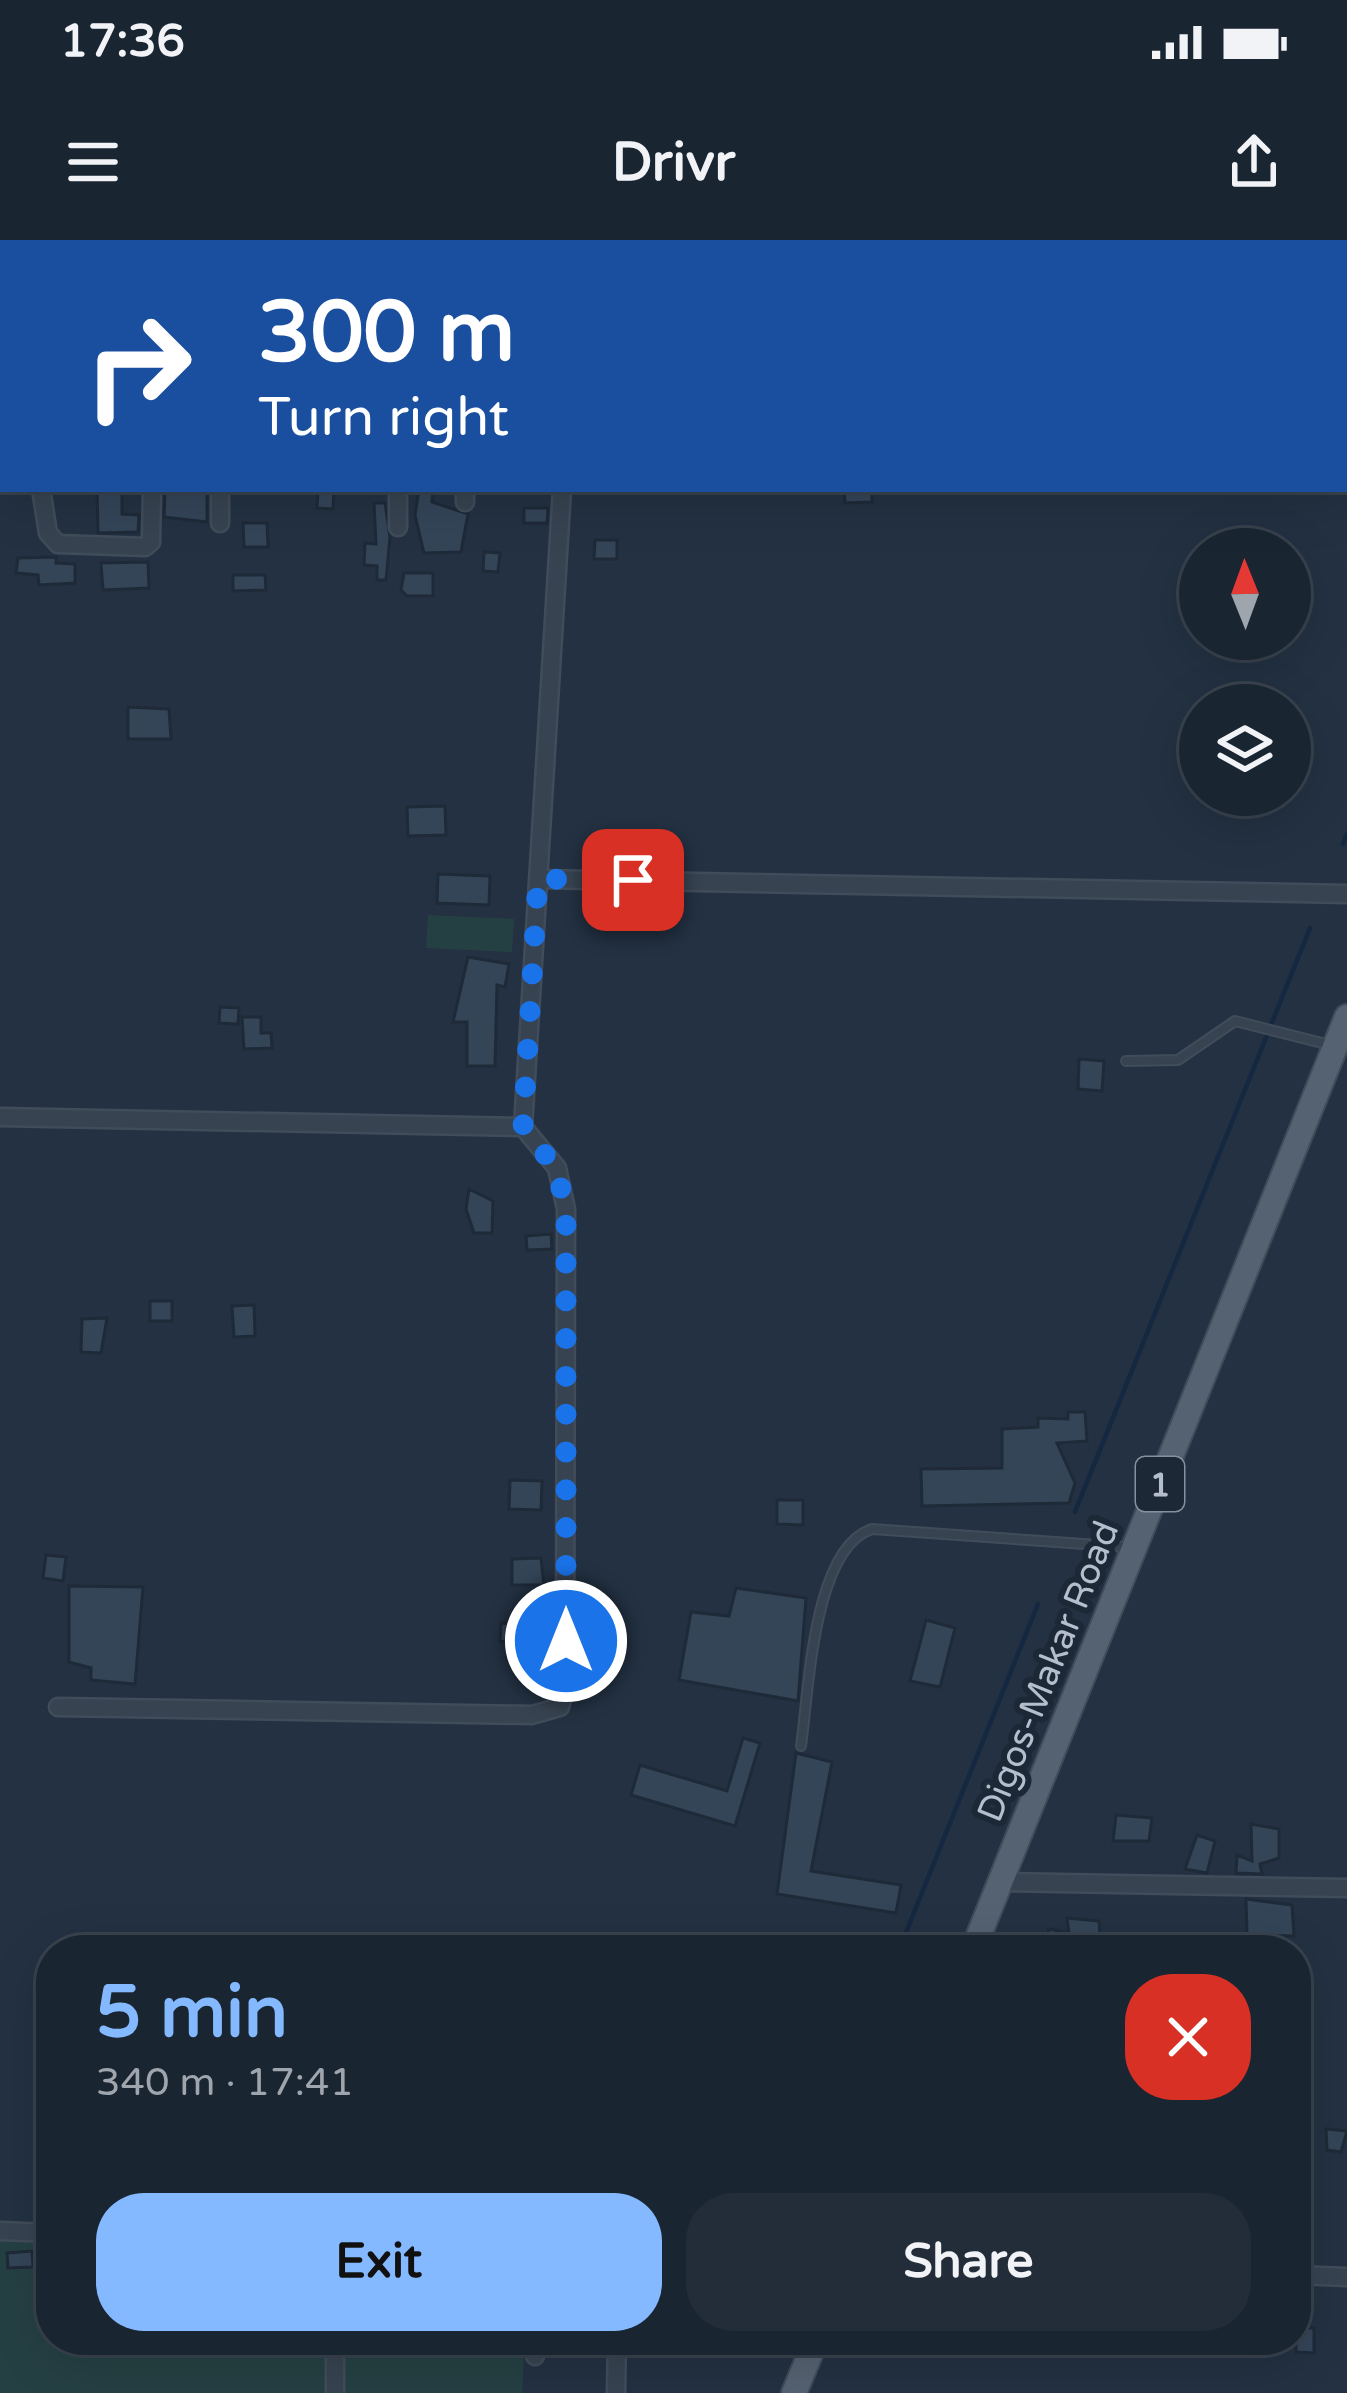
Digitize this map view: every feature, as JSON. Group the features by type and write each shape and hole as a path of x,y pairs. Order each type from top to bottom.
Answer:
{"main road":[{"name":"Digos-Makar Road","path":"979,1935 1347,1017"},
{"path":"794,2393 810,2355"}],"street":[{"path":"41,492 48,532 58,544 145,547 151,542 152,492"},
{"path":"220,492 220,523"},
{"path":"398,492 398,527"},
{"path":"58,1707 532,1715 560,1707 566,1665 566,1209 556,1168 523,1127 562,492"},
{"path":"538,879 1347,894"},
{"path":"0,1117 523,1127"},
{"path":"1000,1882 1347,1888"},
{"path":"0,2231 36,2232"},
{"path":"1311,2276 1347,2277"},
{"path":"335,2355 335,2393"},
{"path":"616,2355 616,2393"}],"lane":[{"path":"1126,1061 1178,1060 1223,1027 1247,1020 1335,1046"},
{"path":"801,1746 820,1616 836,1559 857,1534 872,1529 1135,1548"}],"green space":[{"path":"428,915 514,919 512,952 426,948"},
{"path":"0,2235 36,2236 36,2355 524,2355 522,2393 0,2393"}],"building":[{"path":"97,492 122,492 122,514 139,515 138,532 98,533"},
{"path":"165,492 207,492 207,522 164,517"},
{"path":"318,492 334,492 333,509 317,508"},
{"path":"419,492 433,492 432,502 468,514 461,552 424,553 415,515"},
{"path":"844,492 872,492 872,502 845,503"},
{"path":"374,503 385,503 390,537 386,580 377,580 377,566 364,565 365,543 376,544"},
{"path":"524,508 548,508 547,523 524,523"},
{"path":"243,523 267,523 268,547 244,547"},
{"path":"595,540 617,540 617,559 594,559"},
{"path":"484,552 500,553 498,572 483,571"},
{"path":"56,557 56,563 75,564 75,583 39,585 38,575 16,573 18,558"},
{"path":"148,562 149,588 103,590 101,563"},
{"path":"404,573 433,573 433,596 407,596 401,590"},
{"path":"233,575 265,575 266,590 233,591"},
{"path":"128,707 169,709 171,739 128,739"},
{"path":"445,806 446,835 408,836 407,807"},
{"path":"438,874 490,876 489,905 437,903"},
{"path":"468,957 509,964 505,987 497,985 495,1066 467,1066 467,1022 453,1022"},
{"path":"220,1007 239,1008 238,1024 219,1023"},
{"path":"242,1017 261,1017 261,1033 271,1033 272,1048 244,1049"},
{"path":"1079,1059 1104,1061 1102,1091 1078,1089"},
{"path":"469,1189 493,1201 492,1233 474,1233 466,1209"},
{"path":"551,1234 552,1249 527,1250 526,1236"},
{"path":"150,1301 172,1301 172,1321 150,1321"},
{"path":"254,1305 255,1336 234,1337 232,1306"},
{"path":"107,1318 101,1353 81,1352 82,1319"},
{"path":"1068,1412 1085,1412 1087,1441 1057,1443 1075,1483 1069,1503 922,1506 921,1469 1002,1468 1002,1429 1038,1427 1038,1418 1068,1419"},
{"path":"510,1480 542,1481 541,1510 509,1509"},
{"path":"777,1500 803,1500 803,1525 777,1524"},
{"path":"46,1555 66,1557 63,1581 43,1578"},
{"path":"541,1558 544,1585 512,1585 512,1559"},
{"path":"69,1586 143,1587 135,1684 91,1680 91,1668 69,1662"},
{"path":"736,1588 806,1598 798,1701 679,1680 691,1612 729,1616"},
{"path":"926,1620 955,1628 940,1687 910,1681"},
{"path":"501,1623 543,1625 542,1644 500,1641"},
{"path":"743,1738 760,1743 735,1826 631,1795 640,1765 727,1791"},
{"path":"796,1753 832,1762 811,1871 901,1885 896,1913 777,1894"},
{"path":"1116,1815 1152,1818 1149,1841 1113,1841"},
{"path":"1251,1824 1279,1829 1279,1858 1260,1864 1262,1874 1236,1873 1237,1855 1252,1861"},
{"path":"1197,1835 1215,1841 1207,1873 1185,1869"},
{"path":"1246,1899 1292,1905 1294,1935 1247,1935"},
{"path":"1067,1918 1099,1921 1100,1935 1047,1935 1049,1929 1069,1933"},
{"path":"1326,2129 1347,2131 1341,2152 1327,2150"},
{"path":"32,2251 33,2267 8,2268 7,2253"}],"waterway":[{"path":"1343,844 1347,834"},
{"path":"1075,1512 1310,928"},
{"path":"905,1935 1038,1604"}],"route":[{"path":"566,1641 566,1209 556,1168 523,1127 538,879 633,880"}]}
